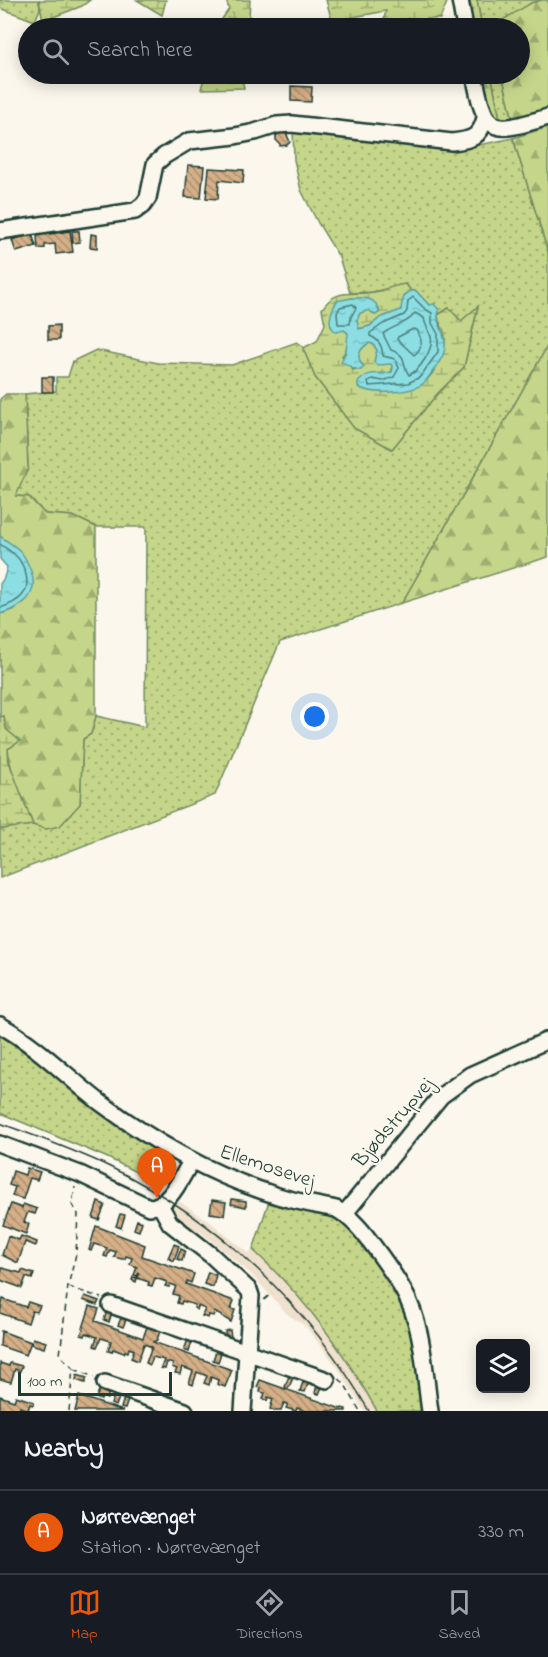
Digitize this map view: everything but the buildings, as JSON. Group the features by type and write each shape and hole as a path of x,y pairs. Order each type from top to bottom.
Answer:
{"street":[{"path":"460,0 463,18"},
{"path":"476,84 485,118 494,125 505,129 548,117"},
{"path":"0,231 135,211 148,198 155,164 189,141 245,134 277,125 292,124 453,142 475,137 483,128 485,118"},
{"name":"Ellemosevej","path":"0,1025 46,1055 95,1098 122,1118 191,1162 258,1190 345,1213"},
{"name":"Bjødstrupvej","path":"345,1213 441,1096 470,1075 548,1040"},
{"path":"0,1143 80,1174 146,1206 153,1207 167,1199 191,1162"},
{"path":"160,1205 170,1222 249,1290 252,1301 243,1411"},
{"path":"345,1213 369,1240 404,1291 420,1335 430,1411"},
{"path":"111,1305 327,1380"},
{"path":"105,1383 185,1411"}],"path":[{"path":"80,1174 72,1204 78,1214 76,1254 68,1287 60,1355 73,1368 105,1380 105,1383"},
{"path":"68,1287 110,1302 111,1305"},
{"path":"267,1297 272,1293"},
{"path":"69,1411 73,1368"},
{"path":"327,1380 339,1378 360,1411"}],"shaded area":[{"path":"174,1198 209,1221 248,1253 253,1250 278,1274 327,1332 377,1411 364,1411 338,1368 305,1326 287,1314 252,1275 199,1231 194,1235 188,1231 186,1224 169,1206"}],"green space":[{"path":"0,0 39,0 40,9 36,18 27,18 0,8"},
{"path":"39,0 90,0 82,6 51,18 42,18"},
{"path":"137,0 166,0 162,15"},
{"path":"226,0 250,0 249,18 223,18 229,9"},
{"path":"326,0 448,0 440,18 384,18 386,11 348,18 331,18"},
{"path":"463,0 477,0 480,18 467,18"},
{"path":"477,0 542,0 509,18 480,18"},
{"path":"548,0 548,111 513,120 504,84 530,84 530,18 506,18 531,3"},
{"path":"202,84 243,84 244,88 201,89"},
{"path":"481,84 493,84 500,119 486,106"},
{"path":"493,84 504,84 513,120 500,119"},
{"path":"548,127 548,252 513,138"},
{"path":"293,128 479,145 513,138 548,252 548,345 402,603 280,642 215,795 0,878 0,829 33,825 46,829 80,804 83,739 91,734 96,716 145,727 146,527 96,527 73,516 45,514 29,497 15,496 28,467 25,394 56,391 56,377 68,377 73,361 96,350 158,363 232,365 297,342 303,347 315,377 354,428 392,449 437,394 464,367 478,307 461,321 449,308 438,315 439,310 429,305 416,291 411,291 406,284 373,292 350,293 339,257 301,190 294,160"},
{"path":"406,284 411,291 405,294 401,310 380,318 370,326 358,329 357,320 360,313 369,310 375,315 379,313 379,308 352,298 343,300 344,330 348,336 347,348 342,356 353,370 364,367 359,360 359,354 369,343 373,344 377,350 374,362 392,364 392,372 383,374 410,389 420,385 428,379 443,353 445,338 438,315 449,308 461,321 478,306 464,367 437,394 392,449 354,428 315,377 303,348 317,341 325,324 322,309 333,298 345,294 374,292"},
{"path":"548,345 548,557 402,603"},
{"path":"6,394 25,394 28,468 16,496 29,497 45,514 73,516 96,527 96,716 91,734 83,739 80,804 60,826 46,829 33,825 9,759 8,749 20,741 5,729 4,716 0,717 0,614 16,609 19,550 0,536 0,399"},
{"path":"4,716 6,729 20,741 8,749 9,762 33,825 0,829 0,717"},
{"path":"0,1035 59,1077 102,1113 170,1160 158,1183 108,1158 0,1113"},
{"path":"269,1201 334,1218 344,1224 373,1256 403,1304 411,1325 423,1411 377,1411 351,1367 306,1305 253,1250"}],"water":[{"path":"411,291 416,291 429,305 434,304 439,310 438,320 445,343 442,357 425,382 411,389 382,392 358,387 358,382 367,376 392,372 393,368 391,364 377,365 374,362 377,350 373,344 369,343 359,354 364,367 361,370 341,362 346,351 348,333 344,330 337,332 331,326 330,318 337,301 362,298 374,302 379,313 375,315 369,310 360,313 357,320 359,329 370,326 380,318 401,310 403,299"},
{"path":"0,536 23,554 31,571 33,587 27,600 0,614 0,584 7,567 0,559"}],"tram line":[{"path":"0,1123 70,1149 110,1167 150,1188 224,1240 258,1270 319,1336 369,1411"}],"place":[{"name":"Nørrevænget","path":"157,1198"}]}
